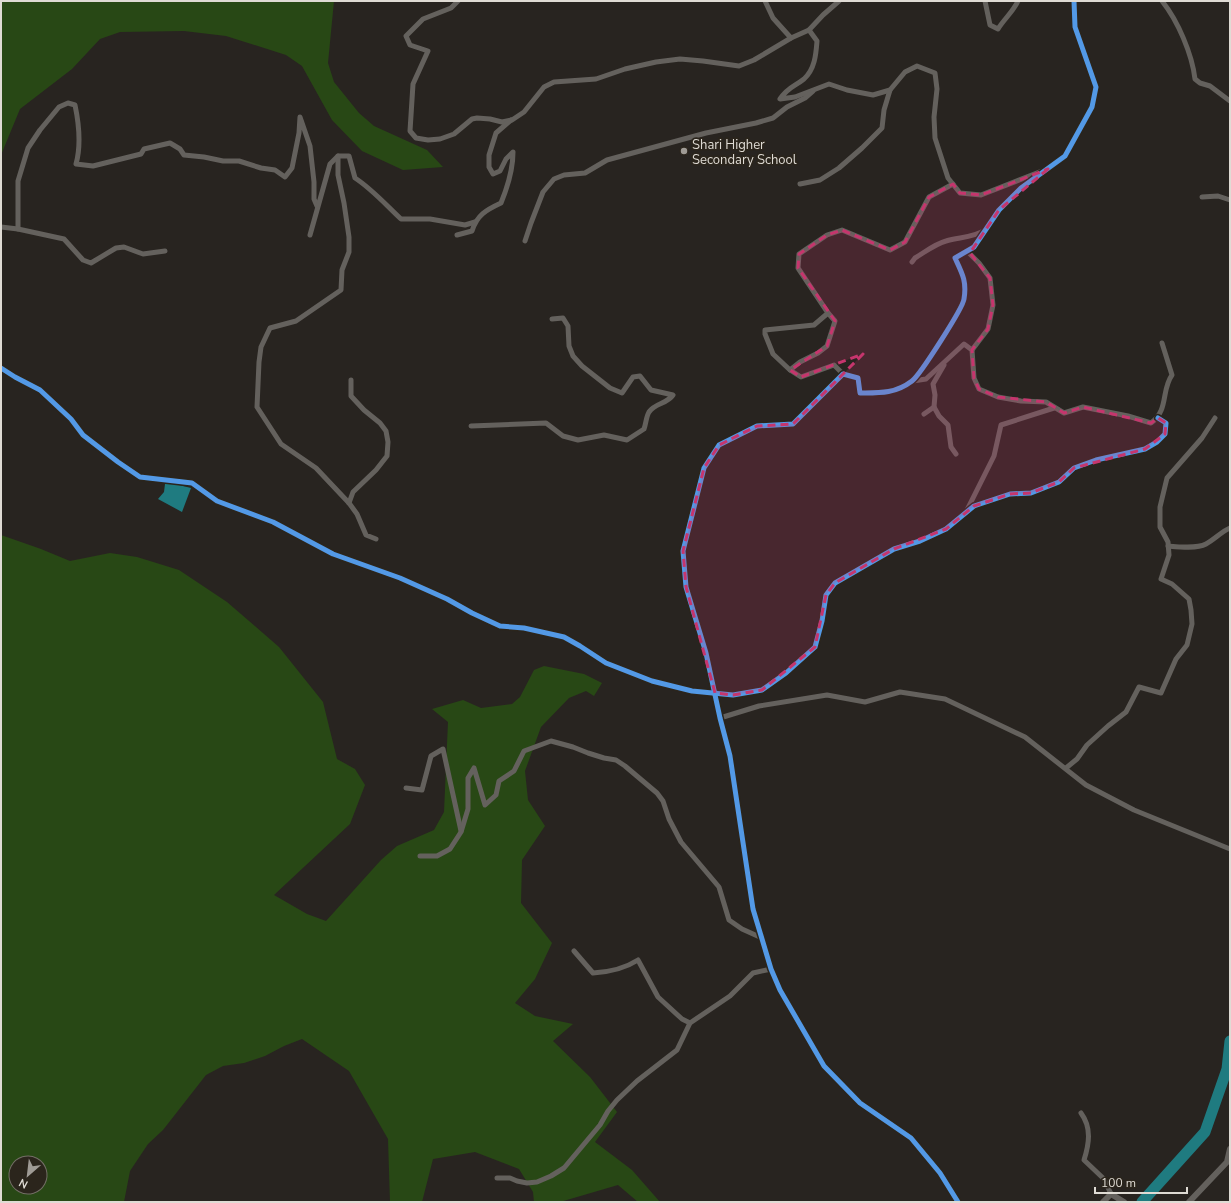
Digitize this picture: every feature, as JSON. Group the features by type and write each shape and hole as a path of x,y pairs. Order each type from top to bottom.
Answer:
{"street":[{"path":"458,1 451,8 423,19 406,36 410,45 428,51 413,84 410,131 416,138 428,140 440,139 454,134 472,119 490,119 502,122 512,120"},
{"path":"765,1 773,18 791,38"},
{"path":"457,235 472,232 475,222 485,211 501,203 508,187 513,163 513,152 506,159 500,171 493,174 489,167 489,155 496,133 524,112 544,86 554,82 596,79 625,69 680,59 703,60 739,66 754,60 791,38 809,30 823,14 839,1"},
{"path":"985,1 990,24 998,29 1003,20 1016,7 1018,1"},
{"path":"913,381 932,356 964,300 966,281 955,258 974,247 999,210 1021,188 1066,156 1092,107 1096,87 1075,27 1074,1"},
{"path":"1162,1 1173,18 1188,50 1194,67 1195,79 1200,83 1210,86 1230,101"},
{"path":"809,30 817,41 816,59 805,78 786,90 780,99 795,97 829,84 847,90 873,95 890,90"},
{"path":"800,184 820,180 833,172 862,148 882,128 884,110 890,90 906,72 917,66 935,73 937,89 934,117 935,138 948,178 960,193 981,195 1048,169"},
{"path":"525,241 543,192 554,179 564,175 585,173 607,160 706,133 773,118 787,106 805,98 816,88"},
{"path":"18,229 18,181 28,148 40,130 59,107 68,104 75,105 78,118 79,155 76,164 94,166 141,154 144,149 170,143 180,149 184,155 223,161 239,161 260,168 275,170 285,177 292,168 299,133 300,117 310,146 314,182 314,199 317,206"},
{"path":"310,235 330,164 338,156 349,156 355,178 366,185 401,219 430,219 465,226 475,222"},
{"path":"338,156 338,175 349,237 348,252 342,270 341,290 296,321 270,328 261,347 257,382 257,407 281,444 316,468 358,514 366,535 376,539"},
{"path":"790,370 800,362 818,353 827,346 835,321 828,314 798,268 799,254 827,235 842,230 890,250 905,242 929,197 953,184"},
{"path":"1202,197 1218,196 1230,200"},
{"path":"1,227 18,229 64,239 83,260 91,263 116,248 124,247 144,254 165,251"},
{"path":"912,262 915,258 945,241 969,237 986,230"},
{"path":"968,251 990,278 993,305 988,329 972,350 974,378 978,389 998,397 1046,402 1064,413 1083,407 1128,416 1151,423 1158,418 1165,401 1168,381 1172,375 1162,343"},
{"path":"828,314 814,325 765,330 765,334 773,354 790,370 801,377 834,365 843,374 858,378 860,393 889,393 913,381 926,379 964,344 972,350"},
{"path":"471,426 546,423 563,436 578,440 604,435 627,440 644,428 648,413 655,406 669,400 673,395 651,390 640,376 633,377 622,393 610,388 582,366 573,356 569,346 568,326 563,318 552,319"},
{"path":"949,357 933,384 935,396 934,407 939,416 948,425 951,447 956,454"},
{"path":"1,368 15,378 40,390 71,419 82,435 140,477 192,483 217,501 273,522 332,554 394,575 448,599 472,613 500,626 524,628 564,637 606,663 652,681 692,691 733,695 762,690 786,673 816,647 826,595 835,583 894,549 920,541 946,529 974,506 1010,494 1031,493 1060,482 1074,468 1096,460 1145,450 1157,442 1165,434 1166,423 1158,418"},
{"path":"843,374 793,424 757,426 719,445 704,468 683,551 686,587 706,653 714,693 730,756 753,909 771,969 780,990 824,1066 860,1103 911,1138 940,1173 958,1202"},
{"path":"349,503 353,492 376,470 387,456 388,442 386,431 380,423 364,410 351,396 351,380"},
{"path":"924,414 934,407"},
{"path":"965,514 994,456 1001,425 1054,408"},
{"path":"1066,768 1077,759 1087,745 1126,712 1139,687 1161,693 1176,659 1187,645 1192,624 1192,610 1189,599 1172,584 1161,579 1169,555 1168,542 1160,527 1160,507 1167,478 1202,438 1215,418"},
{"path":"1168,546 1183,548 1206,545 1221,532 1230,528"},
{"path":"720,718 759,706 827,695 865,702 900,692 945,699 1025,737 1086,784 1134,810 1230,849"},
{"path":"420,856 438,856 450,849 461,832 468,809 468,778 474,768 485,805 496,795 498,780 514,771 524,751 551,741 604,758 616,760 657,793 663,801 669,819 681,842 719,887 729,920 742,929 762,938"},
{"path":"406,788 422,790 431,756 443,749 461,832"},
{"path":"574,951 593,973 610,972 628,966 638,960 658,997 682,1019 690,1023"},
{"path":"497,1178 510,1178 527,1183 537,1182 564,1168 588,1140 616,1100 636,1081 677,1050 690,1023 730,996 752,974 771,969"},
{"path":"1081,1113 1086,1120 1089,1133 1084,1160 1104,1179 1111,1194 1124,1202"},
{"path":"1188,1202 1227,1162 1230,1149"},
{"path":"1103,1202 1111,1194"}],"highlighted area":[{"path":"1048,169 999,210 970,253 990,278 993,305 988,329 972,350 974,378 979,389 998,397 1046,402 1064,413 1083,407 1151,423 1158,418 1166,423 1165,434 1145,449 1074,468 1059,482 1031,493 1010,494 974,506 946,529 894,549 835,583 826,595 815,647 762,690 733,695 715,693 686,587 683,551 704,468 719,445 757,426 793,424 863,354 801,377 790,370 827,346 835,321 798,268 799,254 827,235 842,230 890,250 905,242 929,197 953,184 960,193 981,195"}],"green space":[{"path":"1,1 334,1 328,63 334,82 359,113 374,126 427,150 443,167 403,170 362,151 332,120 302,66 286,55 226,36 184,31 120,32 100,39 72,69 20,109 1,155"},
{"path":"1,535 70,561 110,553 137,557 179,570 227,602 279,647 323,702 337,759 355,769 365,785 350,824 274,895 307,914 326,921 381,860 397,846 434,830 444,812 448,722 432,709 463,700 481,708 512,704 520,697 534,670 544,666 584,674 602,683 594,696 586,691 569,698 541,727 525,771 528,800 545,826 522,860 521,903 552,943 535,979 515,1003 535,1016 573,1024 553,1041 590,1077 617,1112 595,1142 632,1170 660,1202 638,1202 618,1185 560,1202 534,1202 533,1192 519,1169 475,1152 433,1159 422,1202 390,1202 388,1139 349,1071 302,1039 265,1056 244,1063 223,1066 206,1075 163,1130 148,1144 130,1171 124,1202 1,1202"}],"water":[{"path":"171,483 191,488 182,512 158,499 164,492 165,484"}],"waterway":[{"path":"1142,1202 1205,1132 1227,1069 1230,1041"}],"cycle path":[{"path":"958,1202 940,1173 911,1138 860,1103 824,1066 780,990 771,969 753,909 730,756 706,653 686,587 683,551 704,468 719,445 757,426 793,424 843,374 858,378 860,393 880,393 893,391 912,381 932,355 962,305 964,299 964,282 962,273 955,258 974,247 999,210 1021,188 1065,156 1092,107 1096,87 1075,27 1074,1"},
{"path":"1,368 40,390 71,419 83,435 140,477 192,483 217,501 273,522 333,554 400,578 447,599 500,626 524,628 564,637 606,663 652,681 692,691 733,695 762,690 786,673 815,647 822,621 826,595 835,583 894,549 920,541 946,529 974,506 1010,494 1031,493 1059,482 1074,468 1096,460 1145,449 1157,442 1165,434 1166,423 1158,418"}],"place":[{"name":"Shari Higher Secondary School","path":"684,151"}]}
